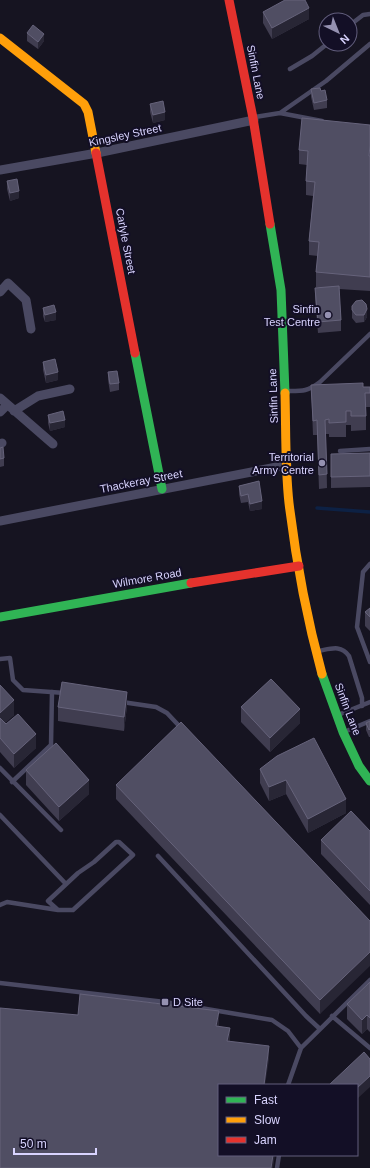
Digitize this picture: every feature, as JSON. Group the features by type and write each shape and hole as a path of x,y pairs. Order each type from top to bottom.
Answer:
{"street":[{"name":"Sinfin Lane","path":"229,0 253,119 281,290 289,502 299,566 316,651 323,677 343,732 359,766 370,781"},
{"name":"Carlyle Street","path":"0,38 84,104 88,112 162,489"},
{"name":"Kingsley Street","path":"0,170 96,153 253,119"},
{"path":"0,292 8,283 26,300 30,329"},
{"path":"0,412 38,396 70,389"},
{"path":"0,398 53,444"},
{"name":"Thackeray Street","path":"0,521 287,465"},
{"name":"Wilmore Road","path":"0,617 148,590 299,566"}],"lane":[{"path":"358,19 363,15 370,14"},
{"path":"253,119 280,113 326,81 370,44"},
{"path":"290,69 318,51"},
{"path":"280,113 330,122"},
{"path":"285,390 304,392 311,389 370,334"},
{"path":"311,389 318,390"},
{"path":"340,451 370,449"},
{"path":"370,564 362,572 357,628 370,662"},
{"path":"316,651 334,648 342,649 346,652 349,656 362,698 362,706"},
{"path":"0,659 10,658 13,680 23,690 67,694"},
{"path":"12,782 51,745 52,692"},
{"path":"119,701 156,707 167,713 189,735"},
{"path":"336,715 370,702"},
{"path":"343,732 370,721"},
{"path":"0,768 12,782 61,830"},
{"path":"0,815 66,884"},
{"path":"0,905 8,902 58,910 73,910 133,855 119,842 114,843 94,862 78,873 48,901 58,910"},
{"path":"158,856 306,1016 320,1029"},
{"path":"289,1082 301,1048 370,980"},
{"path":"0,983 165,1002 272,1020 288,1031 301,1048"},
{"path":"332,1016 370,1048"},
{"path":"277,1168 279,1156"}],"building":[{"path":"285,0 305,0 309,8 272,28 263,12"},
{"path":"33,25 44,34 38,42 27,33"},
{"path":"320,88 321,91 325,90 327,100 314,103 311,89"},
{"path":"163,101 165,112 153,115 150,104"},
{"path":"302,118 370,125 370,277 316,272 319,242 309,241 315,182 306,181 308,151 299,150"},
{"path":"17,179 19,191 10,193 7,181"},
{"name":"Sinfin Test Centre","path":"339,286 341,320 318,322 315,288"},
{"path":"362,300 366,304 367,309 364,315 356,315 352,310 352,306 356,301"},
{"path":"54,305 56,312 45,315 43,308"},
{"path":"55,359 58,372 46,375 43,362"},
{"path":"117,371 119,383 110,384 108,372"},
{"name":"Territorial Army Centre","path":"363,383 363,387 370,387 370,393 365,393 366,416 351,416 351,411 346,411 346,422 329,423 329,419 325,420 327,474 319,475 317,420 313,421 311,385"},
{"path":"63,411 65,420 50,423 48,415"},
{"path":"3,447 4,458 0,459 0,448"},
{"path":"370,453 370,476 331,477 331,454"},
{"path":"259,481 262,501 250,504 248,494 241,496 239,486"},
{"path":"370,608 370,617 365,612"},
{"path":"271,679 300,709 270,738 241,707"},
{"path":"62,682 127,692 124,717 58,707"},
{"path":"0,685 14,700 0,713"},
{"path":"18,714 36,734 14,754 0,738 0,718 6,724"},
{"path":"370,721 370,729 369,730 366,723"},
{"path":"181,722 370,921 370,952 320,1000 116,785"},
{"path":"314,738 346,799 308,819 286,780 269,787 260,769 277,756"},
{"path":"56,743 89,780 59,807 26,770"},
{"path":"351,811 370,831 370,891 321,840"},
{"path":"370,982 370,1018 367,1015 362,1020 347,1004"},
{"path":"80,994 219,1011 216,1026 230,1028 227,1041 269,1046 264,1084 218,1084 218,1156 273,1156 271,1168 0,1168 0,1008 78,1015"},
{"path":"364,1052 370,1059 370,1076 358,1087 358,1084 330,1084"}],"waterway":[{"path":"317,508 370,512"}],"traffic: fast":[{"path":"270,224 281,290 285,393"},
{"path":"135,353 162,489"},
{"path":"0,617 191,583"},
{"path":"322,674 343,732 359,766 370,781"}],"traffic: slow":[{"path":"0,38 84,104 88,112 96,153"},
{"path":"285,393 289,503 307,611 322,674"}],"traffic: jam":[{"path":"229,0 253,118 270,224"},
{"path":"96,153 135,353"},
{"path":"191,583 299,566"}],"place":[{"name":"Sinfin Test Centre","path":"328,315"},
{"name":"Territorial Army Centre","path":"322,463"},
{"name":"D Site","path":"165,1002"}]}
